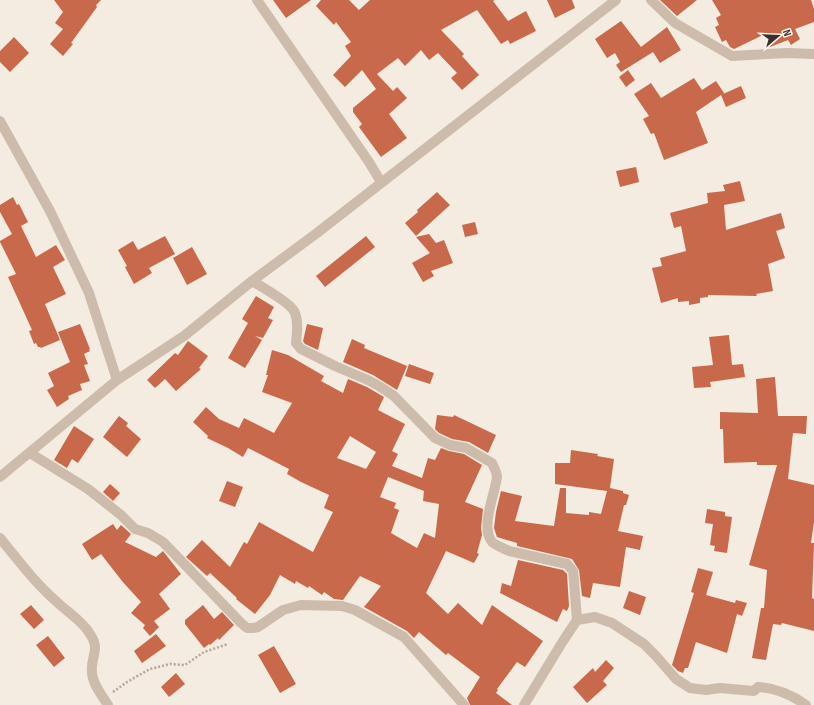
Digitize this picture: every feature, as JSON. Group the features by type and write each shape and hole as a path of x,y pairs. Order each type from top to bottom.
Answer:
{"street":[{"path":"0,477 117,380 184,336 252,281 317,233 616,0"},
{"path":"651,0 675,23 732,56 787,52 814,54"},
{"path":"258,1 369,162 381,182"},
{"path":"0,121 50,211 89,292 94,312 117,380"},
{"path":"252,281 293,310 297,322 296,343 302,349 335,366 370,381 394,396 435,438 450,445 466,448 492,463 497,477 487,522 488,536 493,543 502,546 508,551 561,562 570,567 573,571 577,620 524,705"},
{"path":"30,453 88,488 121,515 135,529 148,533 163,542 247,628 258,627 283,610 301,605 342,606 355,610 404,637 464,705"},
{"path":"0,538 24,569 56,602 90,633 95,645 92,673 94,681 107,704"},
{"path":"577,620 595,618 612,623 644,644 676,679 690,688 706,690 720,688 754,691 758,687 768,687 797,699 806,705"}],"path":[{"path":"107,704 112,693 127,682 150,669 170,664 186,664 204,652 228,644"}],"building":[{"path":"54,0 101,0 96,5 97,7 71,43 73,44 63,56 50,44 63,29 55,23 63,12"},
{"path":"273,0 311,0 286,18"},
{"path":"321,0 349,0 359,10 370,0 495,0 493,1 508,21 526,11 536,31 510,44 508,40 501,44 477,10 441,30 464,54 462,56 479,75 462,90 451,78 457,73 438,53 429,60 421,50 405,66 398,58 377,74 393,91 397,87 407,98 389,114 407,138 381,157 359,127 362,124 353,112 353,108 376,89 362,70 345,87 333,75 351,56 345,46 351,42 336,22 334,25 316,6"},
{"path":"547,0 572,0 575,8 555,18"},
{"path":"660,0 697,0 677,16"},
{"path":"712,0 811,0 814,9 814,22 795,29 800,39 791,45 788,40 770,47 765,34 734,49 730,47 726,40 722,42 715,27 719,25 716,18 721,15"},
{"path":"621,21 641,47 667,27 681,50 660,63 653,52 621,72 616,65 620,62 615,53 607,58 595,39"},
{"path":"14,37 29,53 10,72 0,62 0,51"},
{"path":"628,70 635,80 626,87 619,77"},
{"path":"694,78 702,90 716,81 724,93 723,94 741,86 746,98 726,107 721,95 696,112 708,143 664,160 654,133 651,134 643,119 649,116 634,94 651,83 661,98"},
{"path":"636,167 639,182 620,187 616,171"},
{"path":"740,181 745,201 724,205 726,230 781,213 785,228 776,231 785,258 768,264 773,291 756,294 757,296 708,295 708,297 700,298 700,303 689,305 689,301 678,302 678,298 661,303 652,268 662,266 660,258 686,251 681,226 674,228 670,213 708,203 707,193 725,191 723,185"},
{"path":"437,192 450,205 416,236 405,223"},
{"path":"13,197 17,205 19,204 28,222 21,226 36,257 56,245 65,260 53,267 66,294 45,304 60,340 41,348 38,347 36,343 34,344 29,331 32,330 8,277 16,274 0,242 12,234 0,212 0,205"},
{"path":"475,222 478,234 465,237 462,225"},
{"path":"429,234 436,243 444,240 453,263 431,271 434,276 423,282 412,263 430,253 416,237"},
{"path":"165,236 175,254 149,268 152,273 134,284 125,267 127,266 118,250 133,241 138,250"},
{"path":"366,236 375,247 325,287 316,276"},
{"path":"192,247 207,274 187,285 173,258"},
{"path":"256,296 274,307 268,318 273,320 263,338 255,336 262,340 245,368 228,358 248,323 242,319"},
{"path":"80,324 90,349 90,351 84,354 88,364 84,365 90,381 80,384 82,390 68,396 69,399 57,407 47,390 54,386 48,373 70,362 58,332"},
{"path":"307,324 323,328 318,350 305,344 303,341"},
{"path":"729,335 732,365 743,364 745,377 710,382 711,387 694,388 692,367 713,365 709,337"},
{"path":"352,339 365,345 364,348 407,366 397,390 373,375 343,362"},
{"path":"188,341 208,356 199,368 201,369 176,391 165,379 155,388 147,380 175,353 178,355"},
{"path":"272,350 288,355 324,376 321,381 343,393 348,379 367,387 384,397 378,410 405,424 392,451 398,454 392,466 422,478 428,458 435,460 441,448 464,454 482,465 465,502 483,509 481,528 482,535 477,553 479,554 474,563 446,551 426,593 448,614 458,603 482,625 492,605 543,641 525,667 517,662 497,689 498,690 496,693 512,705 470,705 467,698 480,677 448,653 446,655 419,632 414,638 407,631 364,607 381,586 360,576 343,600 334,599 324,592 322,595 309,586 308,588 296,581 295,584 280,575 270,595 255,614 236,599 237,598 210,573 207,576 186,557 202,540 230,567 244,542 247,544 259,522 313,552 333,512 324,508 329,495 287,474 289,469 248,448 243,457 207,438 208,436 193,422 206,407 219,419 239,428 244,418 274,433 292,403 262,392 268,375 266,375","holes":["350,436 376,452 366,469 337,458","388,477 424,491 423,501 439,504 435,538 424,533 417,548 391,533 399,510 394,508 396,503 380,497"]},
{"path":"409,364 434,373 430,384 405,376"},
{"path":"775,377 778,416 807,416 806,434 793,433 788,479 814,485 814,522 811,543 814,543 812,598 814,599 814,631 782,623 781,625 773,624 766,660 752,658 761,608 764,608 767,570 749,565 777,465 757,465 757,462 724,463 723,429 720,429 720,412 758,413 756,379"},
{"path":"437,415 453,417 454,415 496,435 488,453 469,442 452,439 439,433 435,429"},
{"path":"119,416 128,423 126,426 141,439 127,457 103,437"},
{"path":"74,426 94,439 78,463 72,459 67,468 54,460"},
{"path":"571,450 598,454 597,456 614,459 610,488 623,491 623,493 629,495 626,505 624,505 618,531 643,536 640,550 626,547 620,587 593,583 590,598 582,596 579,570 572,559 517,546 517,543 497,537 494,528 501,491 522,496 515,521 554,526 560,488 566,488 566,513 589,515 589,512 601,514 607,491 555,484 555,463 570,463"},
{"path":"227,481 243,487 235,507 219,501"},
{"path":"110,484 120,493 113,501 103,492"},
{"path":"707,509 725,512 725,516 732,517 727,553 714,551 715,546 710,545 713,524 705,523"},
{"path":"113,524 117,530 121,525 131,534 125,542 156,557 163,551 181,574 159,594 170,609 154,621 159,627 150,636 143,628 145,625 131,613 141,602 101,554 92,560 82,544"},
{"path":"518,560 563,570 567,574 569,606 567,611 563,609 557,622 500,593 502,583 511,586"},
{"path":"698,568 713,572 706,595 735,603 736,600 747,603 742,616 737,614 727,653 696,642 688,668 685,668 683,673 678,671 672,665 694,593 691,592"},
{"path":"629,591 646,597 640,615 623,608"},
{"path":"31,605 44,620 34,629 20,614"},
{"path":"203,605 214,619 222,612 234,625 219,640 218,638 204,648 185,624 185,620"},
{"path":"156,634 166,646 142,663 134,651"},
{"path":"48,636 65,658 54,667 36,645"},
{"path":"274,646 296,684 280,693 258,655"},
{"path":"606,660 614,668 603,681 607,685 587,703 573,687 593,668 595,672"},
{"path":"176,673 185,684 169,697 161,687"}]}
